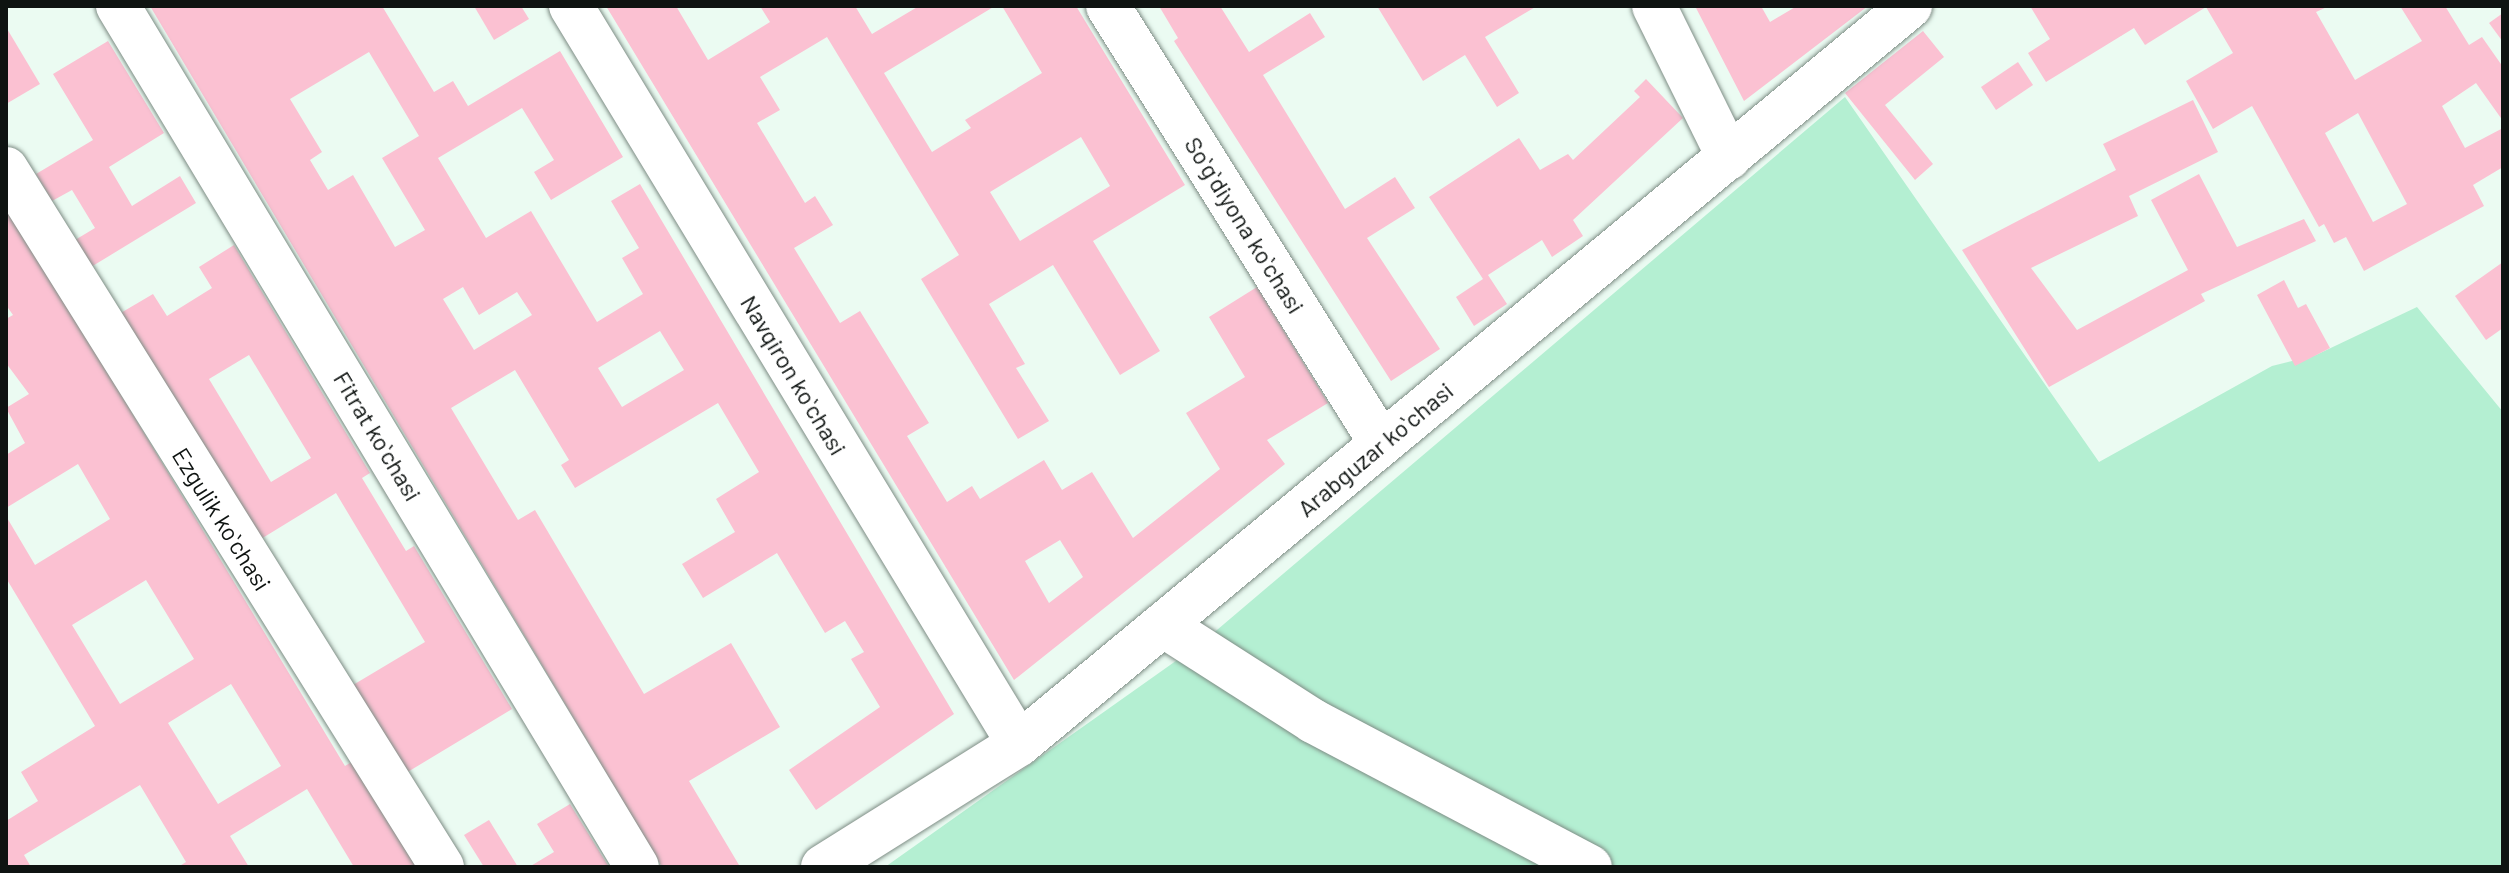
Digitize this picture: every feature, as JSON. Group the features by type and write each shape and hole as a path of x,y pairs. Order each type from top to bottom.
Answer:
{"street":[{"name":"Fitrat koʻchasi","path":"118,6 637,867"},
{"name":"Navqiron koʻchasi","path":"571,6 1019,744"},
{"name":"Soʻgʻdiyona koʻchasi","path":"1108,6 1381,443"},
{"path":"1654,6 1729,158"},
{"name":"Arabguzar koʻchasi","path":"823,867 1019,744 1910,6"},
{"name":"Ezgulik koʻchasi","path":"6,169 442,867"},
{"path":"1163,625 1313,721 1590,867"}],"green space":[{"path":"1845,97 2099,462 2272,366 2316,355 2417,307 2503,412 2503,867 885,867 1204,641"}],"building":[{"path":"150,6 382,6 434,92 453,81 468,106 560,51 623,157 551,200 534,172 554,160 522,108 438,158 486,238 531,211 597,322 643,294 622,258 639,248 611,201 640,184 954,714 816,810 789,770 880,707 851,659 864,652 845,621 825,633 777,553 703,598 682,564 735,532 716,499 759,472 718,403 575,488 561,465 569,460 515,370 451,408 518,520 535,510 644,694 731,643 780,727 689,781 739,865 662,867","holes":["369,52 419,136 382,158 425,230 395,247 353,175 328,190 310,160 322,152 290,99","463,287 479,315 517,292 532,315 474,350 443,299","660,331 684,370 622,407 598,368"]},
{"path":"474,6 521,6 529,19 494,40"},
{"path":"606,6 676,6 708,60 770,22 760,6 855,6 872,34 919,6 995,6 884,73 932,152 971,128 965,120 1042,73 1002,6 1076,6 1185,185 1093,241 1160,351 1120,375 1053,265 989,304 1025,364 1016,368 1049,421 1018,439 921,279 959,255 827,37 760,77 780,110 757,123 805,203 815,196 833,225 794,248 840,323 860,311 929,423 907,436 947,502 972,486 980,499 1044,460 1062,490 1092,472 1133,538 1220,469 1186,413 1245,377 1209,317 1257,287 1328,403 1267,440 1285,464 1014,680","holes":["1081,137 1110,186 1020,241 990,192","1060,540 1083,577 1049,603 1025,561"]},
{"path":"1159,6 1220,6 1249,52 1310,13 1325,37 1263,75 1345,209 1395,177 1415,208 1367,238 1440,349 1391,381 1174,41 1178,38"},
{"path":"1377,6 1537,6 1485,37 1519,93 1497,107 1465,55 1423,81"},
{"path":"1695,6 1761,6 1770,22 1797,6 1868,6 1744,101"},
{"path":"2030,6 2329,6 2316,12 2355,80 2422,41 2400,6 2445,6 2469,45 2482,37 2503,67 2503,121 2476,83 2442,106 2465,148 2503,128 2503,167 2473,185 2484,206 2364,271 2346,237 2334,243 2324,224 2319,227 2252,106 2213,129 2186,81 2233,53 2206,7 2145,45 2134,28 2046,82 2028,53 2050,39","holes":["2358,113 2407,204 2373,222 2325,133"]},
{"path":"2503,13 2503,42 2489,23"},
{"path":"6,27 40,84 6,104"},
{"path":"1923,31 1944,57 1885,105 1933,164 1915,180 1845,93"},
{"path":"108,41 164,133 109,167 132,206 180,176 196,203 91,267 75,240 95,228 72,190 52,201 36,174 93,140 53,74"},
{"path":"2018,62 2033,85 1996,110 1981,87"},
{"path":"1646,79 1683,118 1573,220 1583,236 1552,257 1542,240 1488,275 1507,304 1474,326 1456,297 1483,279 1429,197 1519,138 1540,170 1568,154 1573,160 1640,97 1634,91"},
{"path":"2193,100 2218,152 2129,196 2138,216 2031,268 2077,330 2188,270 2151,200 2199,174 2237,247 2304,219 2316,241 2201,294 2205,301 2049,387 1962,250 2116,170 2103,144"},
{"path":"6,204 345,766 353,761 416,867 354,867 307,789 230,836 249,867 178,867 186,862 140,785 24,855 31,867 6,867 6,821 38,801 21,772 95,726 6,578 6,516 35,565 110,519 78,464 6,508 6,455 25,443 6,408 29,394 6,363 6,319 13,315 6,305","holes":["146,580 194,659 120,704 72,625","231,684 281,766 218,804 168,723"]},
{"path":"234,245 370,473 362,478 406,551 414,546 512,709 406,773 353,685 425,642 336,493 256,542 119,314 153,294 167,316 212,288 199,267","holes":["249,355 311,458 271,482 209,379"]},
{"path":"2503,262 2503,328 2486,340 2455,296"},
{"path":"2284,280 2298,308 2306,304 2330,348 2295,366 2257,295"},
{"path":"570,804 609,867 529,867 554,852 537,824"},
{"path":"489,820 518,867 484,867 464,835"}]}
